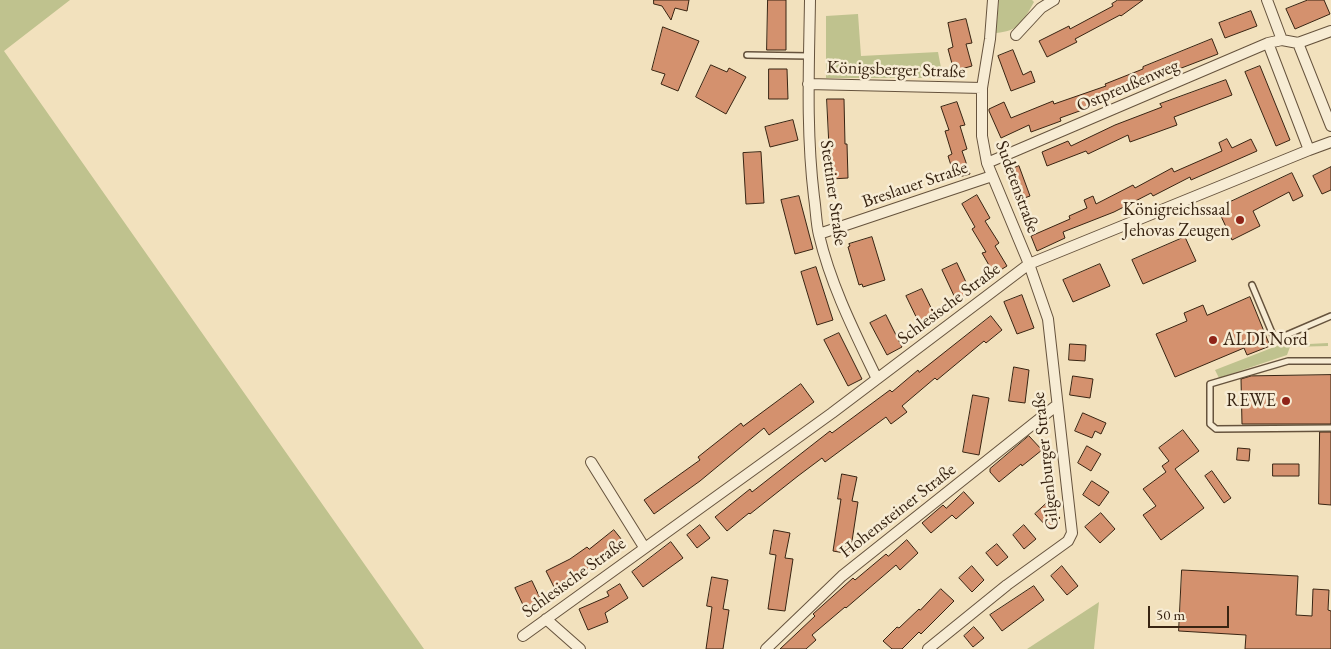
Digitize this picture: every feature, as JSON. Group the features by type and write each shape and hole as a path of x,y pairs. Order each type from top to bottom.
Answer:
{"street":[{"name":"Stettiner Straße","path":"810,0 808,84 810,157 819,234 833,282 877,379"},
{"name":"Sudetenstraße","path":"993,0 990,38 982,88 982,136 987,163 1029,264"},
{"path":"1016,35 1041,8 1054,0"},
{"path":"1267,0 1282,40 1298,43 1331,31"},
{"name":"Ostpreußenweg","path":"987,163 1268,43 1282,40"},
{"path":"1268,43 1309,150"},
{"path":"1298,43 1331,126"},
{"name":"Königsberger Straße","path":"808,84 982,88"},
{"name":"Schlesische Straße","path":"522,636 877,379 1029,264 1331,142"},
{"name":"Breslauer Straße","path":"819,234 992,176"},
{"name":"Gilgenburger Straße","path":"928,649 1001,590 1068,541 1072,533 1048,319 1029,264"},
{"name":"Hohensteiner Straße","path":"766,649 842,576 1057,405"},
{"name":"Schlesische Straße","path":"591,462 644,547"},
{"path":"546,619 580,649"}],"lane":[{"path":"747,55 809,56"},
{"path":"1252,285 1275,340 1331,316"},
{"path":"1331,361 1288,361 1210,384 1210,424 1216,429 1331,428"}],"green space":[{"path":"0,0 70,0 4,51 424,649 0,649"},
{"path":"999,0 1032,0 1034,2 1020,24 1011,30 996,33"},
{"path":"858,14 861,56 938,52 943,78 826,78 826,16"},
{"path":"1287,342 1290,345 1328,343 1328,346 1290,347 1287,355 1219,378 1215,370"},
{"path":"1099,602 1094,649 1027,649"}],"building":[{"path":"654,0 689,0 687,11 675,8 671,20 662,6 654,4"},
{"path":"768,0 786,0 786,50 767,50"},
{"path":"1118,0 1143,0 1121,16 1075,39 1077,42 1047,57 1039,41 1069,26 1070,29 1113,6 1112,4"},
{"path":"1308,0 1324,0 1330,14 1295,29 1286,9"},
{"path":"1251,11 1257,26 1225,38 1219,23"},
{"path":"966,19 972,43 966,44 972,66 954,71 948,49 953,47 948,23"},
{"path":"663,27 699,41 678,91 661,84 665,74 652,70"},
{"path":"1212,39 1218,54 1137,85 1138,87 1060,118 1061,121 1031,132 1029,125 1001,138 989,111 989,109 1004,102 1011,118 1053,101 1054,104 1106,86 1105,84 1143,69 1143,67"},
{"path":"1013,50 1023,75 1031,71 1035,82 1011,91 998,56"},
{"path":"711,65 727,72 729,68 746,77 726,114 696,97"},
{"path":"1260,66 1290,140 1276,146 1245,72"},
{"path":"769,69 787,69 788,99 769,99"},
{"path":"1226,80 1232,95 1174,117 1177,125 1130,142 1128,135 1088,154 1086,151 1047,166 1042,152 1068,141 1071,146 1115,125 1162,107 1160,104"},
{"path":"827,99 844,99 848,178 831,179"},
{"path":"957,102 965,125 960,126 967,149 962,151 970,174 955,178 948,156 952,154 945,131 949,130 941,107"},
{"path":"793,120 798,140 770,147 765,127"},
{"path":"1227,139 1232,148 1251,139 1257,151 1191,180 1190,177 1153,196 1151,193 1114,212 1063,232 1065,238 1037,251 1031,236 1070,219 1069,216 1087,208 1084,200 1093,196 1096,204 1133,185 1135,188 1172,168 1174,172 1222,151 1219,143"},
{"path":"761,152 764,203 746,204 743,153"},
{"path":"1019,166 1030,196 1016,201 1005,172"},
{"path":"1331,167 1331,190 1322,194 1313,176"},
{"path":"1292,173 1303,196 1293,201 1289,192 1253,211 1260,226 1232,240 1220,214 1229,210 1226,204"},
{"path":"977,195 990,218 985,221 999,243 995,246 1007,266 994,274 982,253 986,252 972,229 975,227 962,204"},
{"path":"799,196 813,249 795,254 781,200"},
{"path":"872,237 885,280 863,287 862,284 859,285 848,247 850,246 849,244"},
{"path":"1185,237 1196,261 1143,284 1132,260"},
{"path":"957,263 971,293 956,300 942,270"},
{"path":"1100,264 1110,286 1073,302 1063,280"},
{"path":"816,267 833,320 817,325 801,272"},
{"path":"922,289 937,320 921,327 906,296"},
{"path":"1022,295 1034,328 1017,334 1004,302"},
{"name":"ALDI Nord","path":"1250,297 1270,346 1247,355 1244,348 1175,377 1156,334 1187,321 1184,313 1203,305 1207,315"},
{"path":"886,315 902,347 887,355 870,323"},
{"path":"991,316 1002,330 986,343 984,341 937,380 935,378 902,406 907,412 891,424 886,417 825,462 822,458 727,531 715,517 750,489 752,492 830,431 832,433 890,390 892,392 918,370 919,372"},
{"path":"839,333 862,379 848,386 824,340"},
{"path":"1070,344 1086,345 1085,361 1069,360"},
{"path":"1014,367 1029,370 1025,403 1009,401"},
{"name":"REWE","path":"1331,375 1331,424 1242,424 1241,379 1251,376"},
{"path":"1073,376 1093,379 1090,398 1070,395"},
{"path":"801,384 814,402 769,435 764,428 700,481 654,514 644,500 700,460 698,457 741,423 743,426"},
{"path":"973,395 989,398 979,455 963,452"},
{"path":"1083,413 1106,423 1101,434 1095,431 1092,438 1075,431"},
{"path":"1183,430 1199,451 1175,469 1204,508 1161,540 1143,515 1156,506 1143,489 1166,472 1162,466 1169,461 1159,448"},
{"path":"1320,432 1331,432 1331,505 1319,504"},
{"path":"1029,436 1042,450 999,482 990,472 990,469"},
{"path":"1087,446 1101,454 1091,471 1078,463"},
{"path":"1238,448 1250,449 1249,461 1237,460"},
{"path":"1273,464 1299,464 1299,476 1273,476"},
{"path":"1212,471 1231,498 1224,503 1205,476"},
{"path":"842,474 857,477 852,501 858,502 850,554 833,551 841,499 838,499"},
{"path":"1092,481 1109,492 1099,506 1083,495"},
{"path":"964,492 974,503 956,519 952,515 931,533 922,523 943,505 946,508"},
{"path":"1047,503 1060,518 1048,528 1035,514"},
{"path":"1101,513 1115,529 1100,543 1085,527"},
{"path":"700,525 710,538 697,548 687,535"},
{"path":"1024,525 1036,539 1024,549 1013,535"},
{"path":"614,530 626,545 611,556 609,554 572,580 573,583 556,591 546,571 570,559 587,547 589,549"},
{"path":"774,530 790,533 785,558 793,559 785,611 768,609 776,555 770,554"},
{"path":"907,540 918,553 900,570 896,565 845,607 812,635 816,640 806,649 780,649 815,616 813,614 853,578 855,580 886,554 888,556"},
{"path":"671,542 683,558 643,587 632,572"},
{"path":"997,544 1008,557 997,566 986,553"},
{"path":"972,566 984,580 972,592 959,578"},
{"path":"1062,566 1078,586 1067,595 1051,576"},
{"path":"1182,570 1298,576 1296,615 1312,616 1313,589 1329,590 1328,610 1331,611 1331,649 1245,649 1246,635 1179,631"},
{"path":"712,577 728,580 723,609 729,610 723,649 706,649 712,607 707,606"},
{"path":"532,581 541,600 524,607 515,588"},
{"path":"620,584 628,598 605,613 608,622 588,630 579,609 609,596 607,592"},
{"path":"1034,586 1044,600 1002,631 990,615"},
{"path":"941,589 954,601 921,634 919,632 902,649 892,649 883,641 897,627 899,628 920,610"},
{"path":"974,627 984,638 973,647 964,636"}],"place":[{"name":"Königreichssaal Jehovas Zeugen","path":"1240,220"},
{"name":"ALDI Nord","path":"1213,340"},
{"name":"REWE","path":"1286,401"}]}
